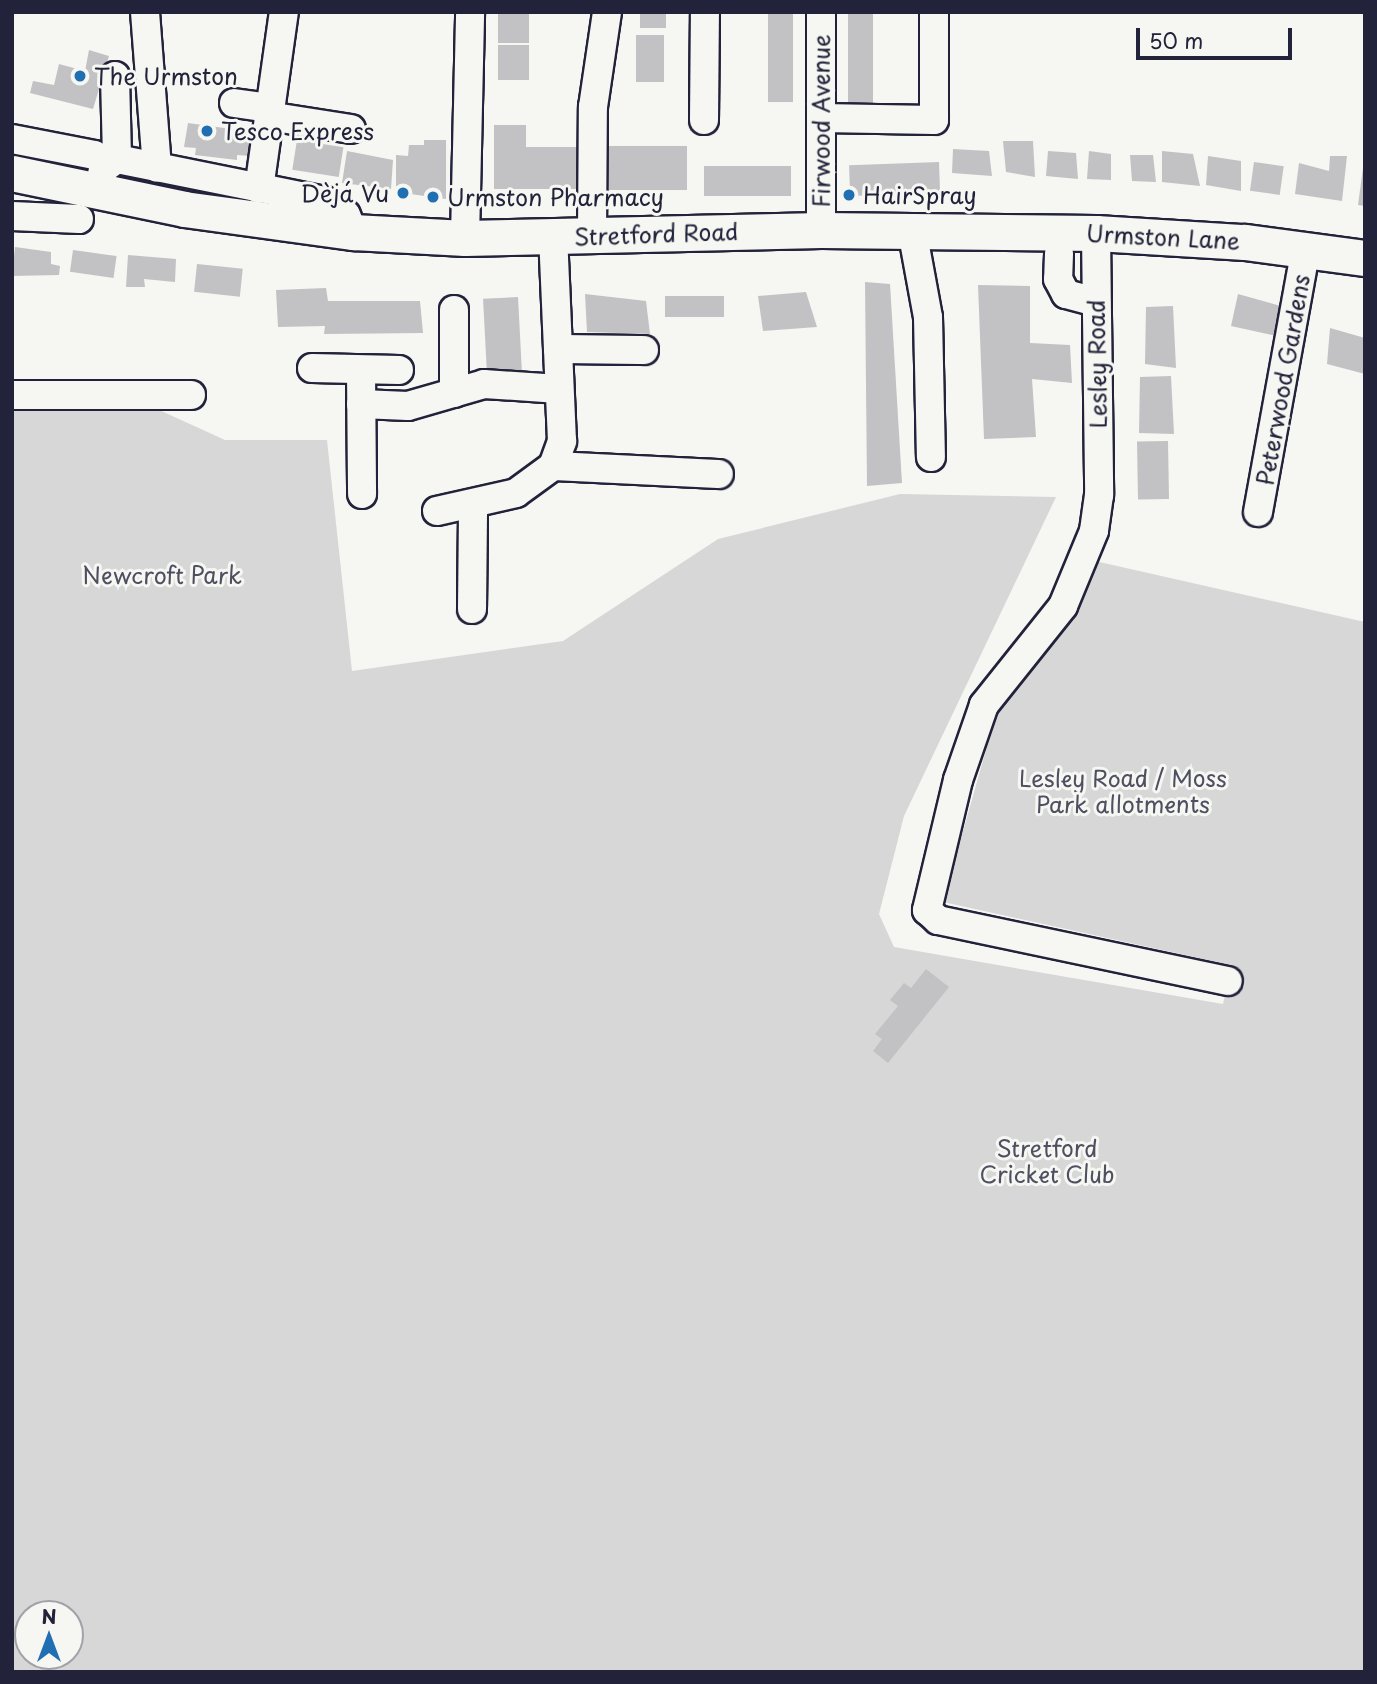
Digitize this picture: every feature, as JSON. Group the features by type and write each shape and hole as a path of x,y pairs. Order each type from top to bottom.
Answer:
{"main road":[{"name":"Stretford Road","path":"12,173 353,232 465,238 821,230 959,231"},
{"name":"Urmston Lane","path":"959,231 1096,233 1306,248 1365,258"}],"street":[{"path":"145,12 157,168"},
{"path":"259,189 284,12"},
{"path":"465,238 470,12"},
{"path":"592,235 593,107 607,12"},
{"path":"704,120 705,12"},
{"name":"Firwood Avenue","path":"821,12 821,230"},
{"path":"822,118 934,120 934,12"},
{"path":"109,191 115,76"},
{"path":"234,103 351,129"},
{"path":"12,139 94,155 109,191"},
{"name":"Stretford Road","path":"12,216 109,191 157,168 338,207 353,232"},
{"path":"912,230 928,317 931,457"},
{"name":"Lesley Road","path":"1096,233 1099,495 1094,531 1063,606 984,705 958,780 927,910 938,920 1228,981"},
{"path":"437,511 473,507 516,493 554,466 562,441 553,237"},
{"name":"Peterwood Gardens","path":"1258,512 1306,248"},
{"path":"1059,254 1058,278 1066,294 1097,302"},
{"path":"454,310 454,393"},
{"path":"558,349 645,350"},
{"path":"312,368 399,370"},
{"path":"361,371 362,494"},
{"path":"361,404 408,405 454,393 523,383 559,388"},
{"path":"12,395 191,396"},
{"path":"554,466 719,474"},
{"path":"472,609 473,507"}],"green space":[{"path":"12,407 157,409 225,440 327,440 352,671 563,641 718,539 900,494 1056,497 904,816 879,914 894,947 1223,1004 1231,965 943,902 997,711 1095,561 1365,622 1365,1672 12,1672"}],"building":[{"path":"498,12 529,12 529,43 498,43"},
{"path":"640,12 666,12 666,28 640,28"},
{"path":"768,12 793,12 793,102 768,102"},
{"path":"848,12 873,12 873,115 848,115"},
{"path":"636,35 664,35 664,82 636,82"},
{"path":"498,45 529,45 529,80 498,80"},
{"name":"The Urmston","path":"89,50 109,56 93,109 30,93 33,81 54,85 59,64 85,71"},
{"path":"188,123 253,132 250,156 237,155 237,160 195,155 196,148 184,147"},
{"path":"494,125 526,125 526,147 578,147 578,189 494,189"},
{"path":"297,140 343,147 339,177 292,170"},
{"path":"424,140 446,140 446,199 396,192 396,155 408,156 409,145 424,145"},
{"path":"1003,141 1033,141 1035,177 1006,172"},
{"path":"609,146 687,146 687,190 609,190"},
{"path":"953,149 989,151 992,176 952,173"},
{"path":"347,151 393,160 391,189 342,183"},
{"path":"1048,151 1076,153 1078,179 1046,176"},
{"path":"1089,151 1111,154 1111,180 1087,179"},
{"path":"1162,151 1193,154 1200,186 1162,182"},
{"path":"1130,155 1153,155 1156,182 1132,181"},
{"path":"1208,156 1241,161 1241,191 1206,185"},
{"path":"1330,156 1347,156 1342,201 1295,194 1299,163 1329,171"},
{"path":"939,162 940,193 850,196 849,165"},
{"path":"1254,162 1284,166 1280,195 1250,191"},
{"path":"704,166 791,166 791,196 704,196"},
{"path":"1365,168 1365,206 1358,205"},
{"path":"15,247 51,252 51,264 60,266 59,275 12,276"},
{"path":"73,250 117,256 114,278 70,272"},
{"path":"128,255 176,259 175,282 144,279 145,287 126,287"},
{"path":"197,264 243,269 240,297 194,292"},
{"path":"865,282 890,284 902,483 867,486"},
{"path":"978,285 1030,286 1030,343 1070,345 1072,383 1032,379 1036,437 984,439"},
{"path":"326,288 328,301 420,301 423,333 324,334 325,326 278,327 276,290"},
{"path":"806,292 817,327 763,331 758,296"},
{"path":"585,294 646,301 650,334 587,332"},
{"path":"1238,294 1288,308 1277,336 1231,326"},
{"path":"665,296 724,296 724,317 665,317"},
{"path":"518,297 523,383 488,385 483,299"},
{"path":"1173,306 1176,368 1145,364 1146,307"},
{"path":"1330,328 1365,338 1365,374 1327,364"},
{"path":"1171,376 1174,434 1139,433 1140,377"},
{"path":"1168,441 1169,499 1138,500 1137,442"},
{"path":"926,969 949,987 888,1063 873,1051 882,1039 875,1034 898,1006 890,1000 904,983 911,988"}],"place":[{"name":"The Urmston","path":"80,76"},
{"name":"Tesco Express","path":"207,131"},
{"name":"Dèjá Vu","path":"403,193"},
{"name":"HairSpray","path":"849,195"},
{"name":"Urmston Pharmacy","path":"433,197"}],"park label":[{"name":"Newcroft Park","path":"162,575"},
{"name":"Lesley Road / Moss Park allotments","path":"1123,791"},
{"name":"Stretford Cricket Club","path":"1047,1161"}]}
